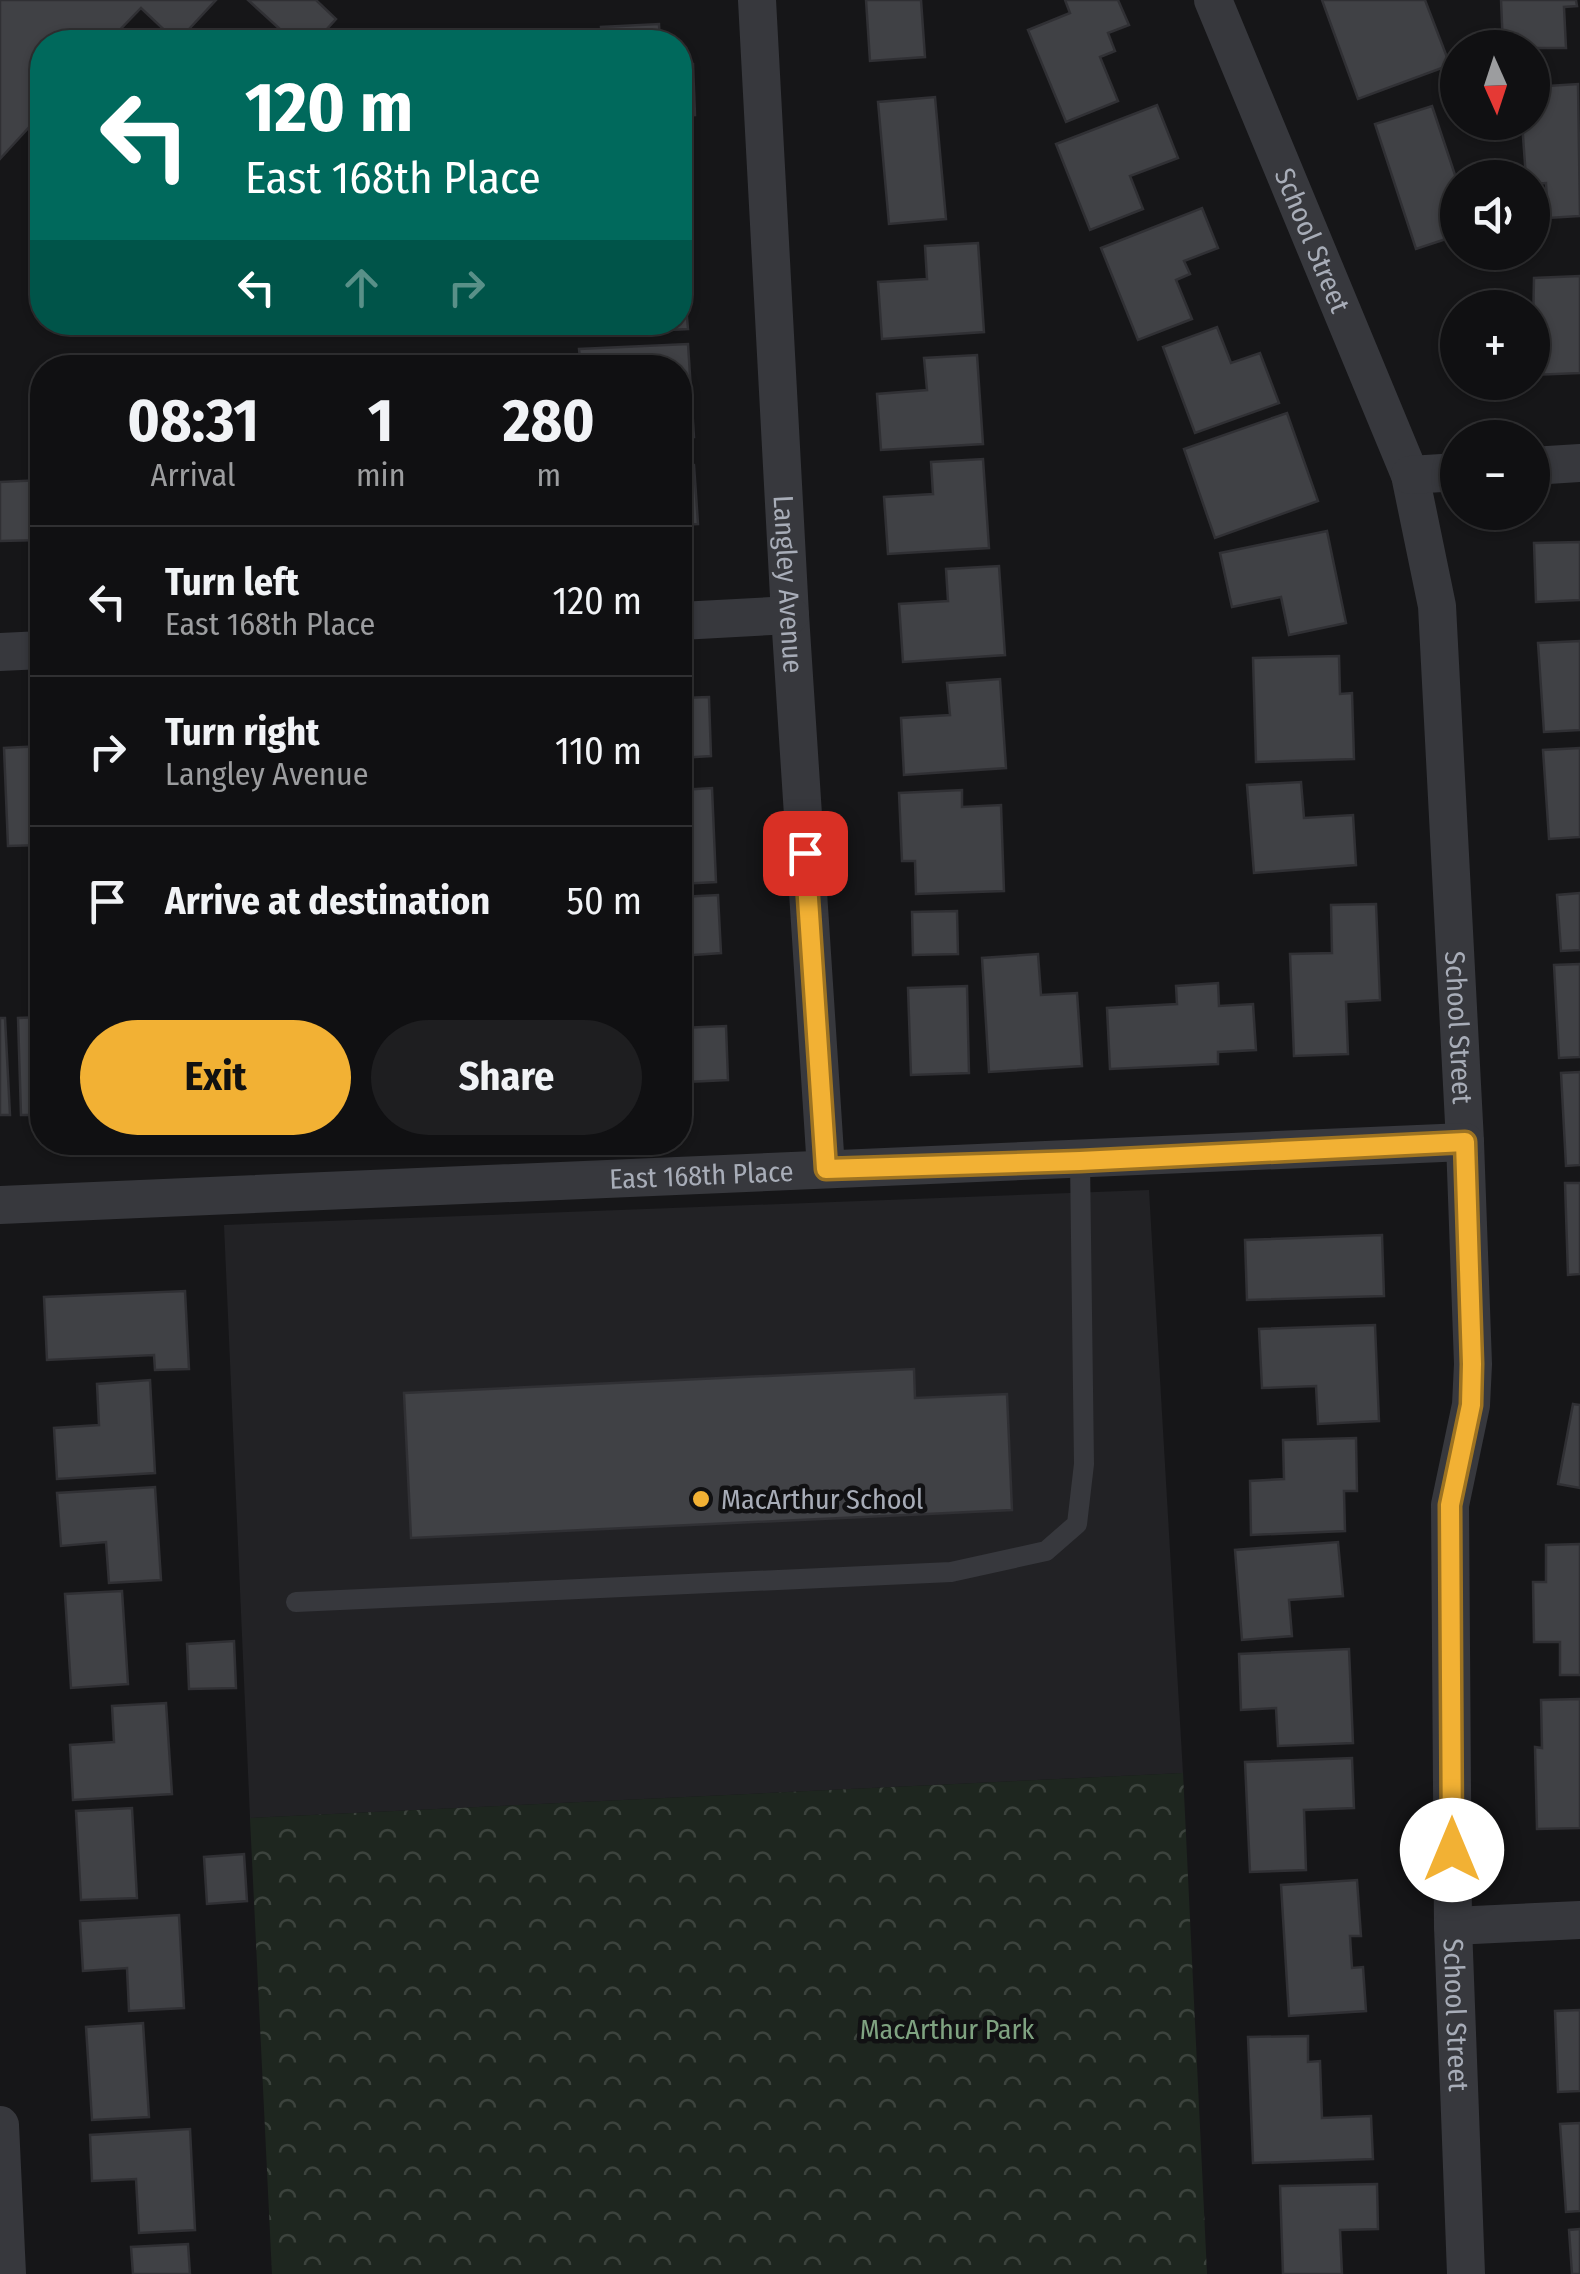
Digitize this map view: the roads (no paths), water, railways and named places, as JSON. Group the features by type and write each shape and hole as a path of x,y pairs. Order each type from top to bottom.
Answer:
{"street":[{"name":"Langley Avenue","path":"757,0 790,616 826,1169"},
{"name":"School Street","path":"1213,0 1410,475 1437,606 1465,1142 1472,1364 1471,1405 1450,1505 1452,1926 1466,2274"},
{"path":"1550,465 1580,463"},
{"path":"1410,475 1440,473"},
{"path":"692,620 790,616"},
{"path":"0,652 30,651"},
{"name":"East 168th Place","path":"0,1206 1465,1142"},
{"path":"1452,1926 1580,1920"},
{"path":"0,2124 8,2274"}],"lane":[{"path":"296,1602 952,1572 1046,1550 1077,1524 1084,1464 1080,1161"}],"place":[{"name":"MacArthur School","path":"701,1499"}],"park label":[{"name":"MacArthur Park","path":"947,2029"}]}
